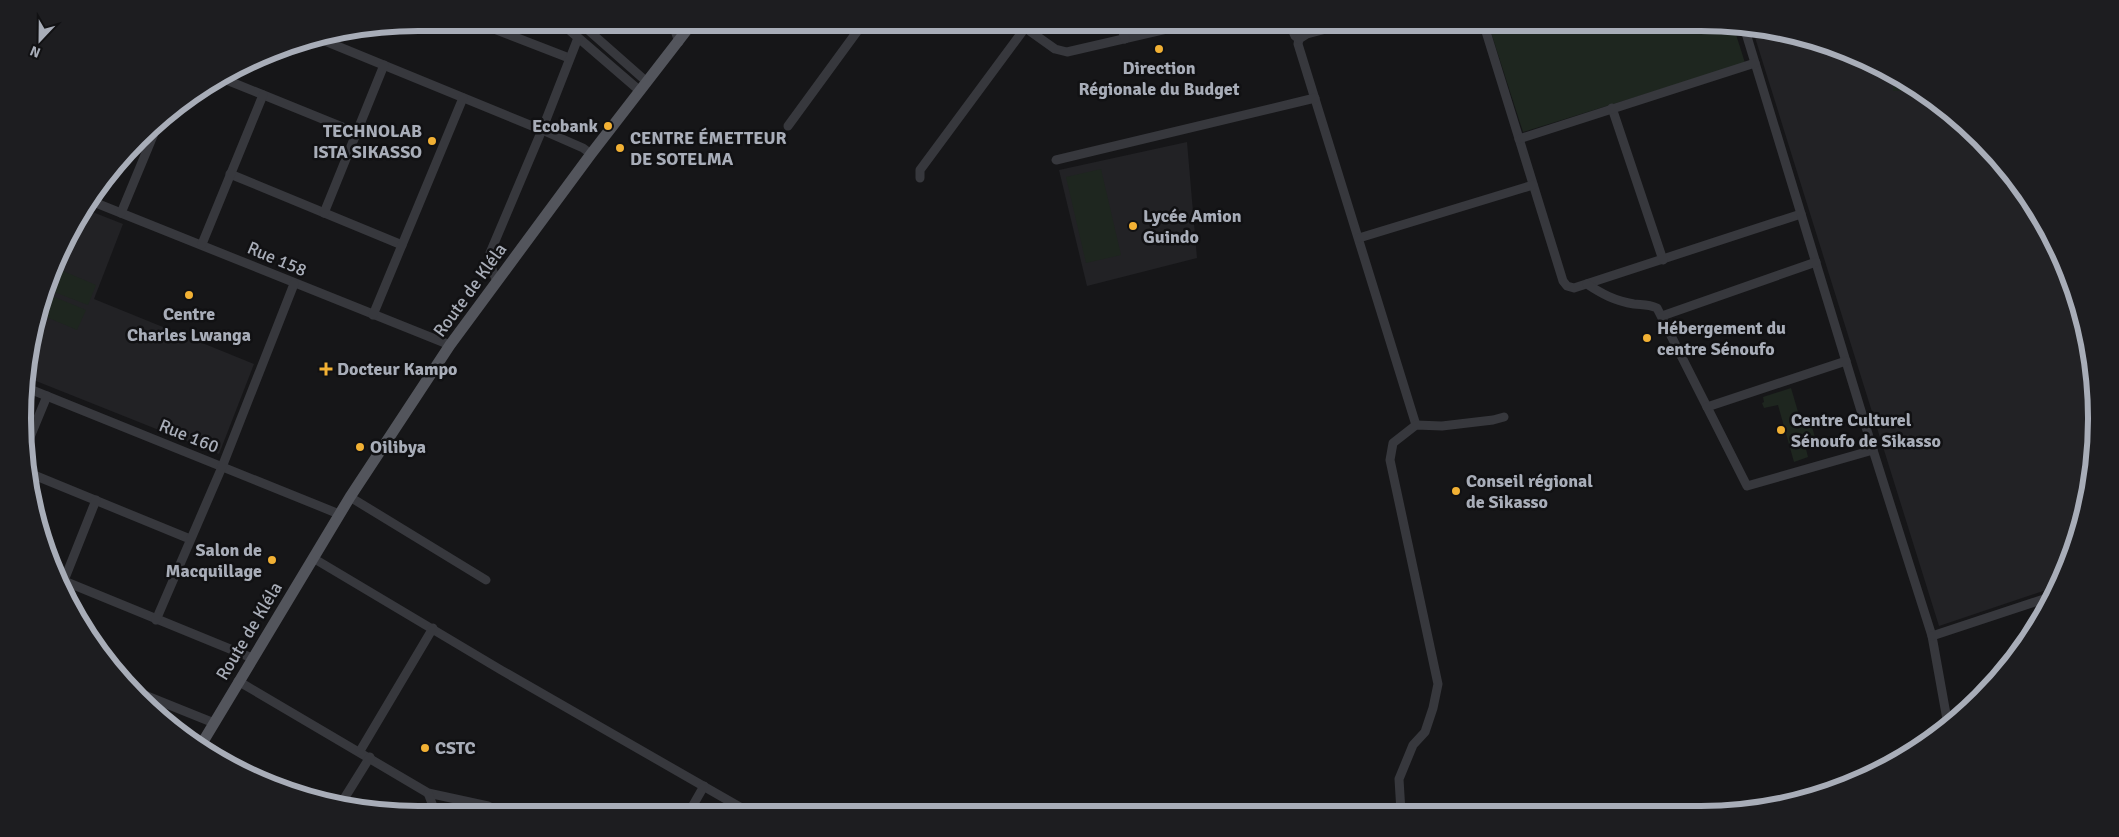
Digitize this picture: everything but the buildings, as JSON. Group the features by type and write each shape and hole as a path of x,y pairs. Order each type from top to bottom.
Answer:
{"main road":[{"name":"Route de Kléla","path":"203,740 339,514 450,345 591,154 687,31"}],"street":[{"path":"499,31 569,58"},
{"path":"570,31 640,92"},
{"path":"589,31 648,82"},
{"path":"675,31 679,42"},
{"path":"788,126 857,31"},
{"path":"920,178 920,170 1017,31"},
{"path":"1030,31 1061,52 1067,52 1159,31"},
{"path":"1123,31 1125,39"},
{"path":"1292,31 1294,36 1299,38"},
{"path":"1299,38 1318,31"},
{"path":"1486,31 1563,281 1570,287 1587,284 1663,260 1801,214"},
{"path":"1746,34 1873,450 1932,636 1947,717"},
{"path":"497,282 492,269 490,253 542,130 578,38"},
{"path":"1299,38 1298,44 1416,425"},
{"path":"328,42 542,130 583,148 591,154"},
{"path":"1519,139 1755,62"},
{"path":"324,213 384,65"},
{"path":"229,81 357,133"},
{"path":"202,244 263,95"},
{"path":"373,315 463,98"},
{"path":"1056,160 1316,98"},
{"path":"1612,108 1663,260"},
{"path":"121,213 144,146"},
{"path":"230,174 402,245"},
{"path":"1359,238 1533,185"},
{"name":"Rue 158","path":"97,203 202,244 294,284 450,345"},
{"path":"1662,316 1816,262"},
{"path":"156,620 222,467 294,284"},
{"path":"1587,284 1605,296 1634,304 1649,304 1657,308 1747,486 1873,450"},
{"path":"1707,407 1846,361"},
{"name":"Rue 160","path":"32,390 339,514"},
{"path":"32,433 47,396"},
{"path":"1401,806 1399,779 1413,745 1425,732 1434,708 1438,684 1390,460 1393,442 1416,425 1442,426 1504,417"},
{"path":"36,476 190,540"},
{"path":"350,497 486,580"},
{"path":"65,577 96,500"},
{"path":"312,558 501,670 738,806"},
{"path":"68,584 252,658"},
{"path":"1932,636 2043,599"},
{"path":"360,752 433,628"},
{"path":"238,681 370,757 428,793 488,806"},
{"path":"150,697 214,723"},
{"path":"344,798 370,757"},
{"path":"693,806 704,786"},
{"path":"428,793 433,806"}],"shaded area":[{"path":"1491,31 1700,31 1736,33 1745,63 1523,132"},
{"path":"1754,36 1801,44 1872,71 1916,97 1956,127 1992,163 2036,225 2058,270 2075,318 2087,393 2087,444 2075,519 2048,589 1939,626"},
{"path":"1893,82 1906,91 1893,91"},
{"name":"Lycée Amion Guindo","path":"1187,142 1197,258 1087,286 1059,170"},
{"path":"1101,169 1121,255 1086,263 1066,177"},
{"path":"92,212 123,224 94,299 254,364 219,454 34,380 44,318 52,294 71,247"},
{"path":"63,271 96,285 88,305 54,292"},
{"path":"52,296 86,310 77,330 45,316"},
{"path":"1791,388 1801,422 1810,419 1817,445 1806,449 1808,457 1794,462 1778,405 1764,408 1762,403 1764,402 1763,397"}],"place":[{"name":"Direction Régionale du Budget","path":"1159,49"},
{"name":"Ecobank","path":"608,126"},
{"name":"TECHNOLAB ISTA SIKASSO","path":"432,141"},
{"name":"CENTRE ÉMETTEUR DE SOTELMA","path":"620,148"},
{"name":"Lycée Amion Guindo","path":"1133,226"},
{"name":"Centre Charles Lwanga","path":"189,295"},
{"name":"Hébergement du centre Sénoufo","path":"1647,338"},
{"name":"Docteur Kampo","path":"326,369"},
{"name":"Centre Culturel Sénoufo de Sikasso","path":"1781,430"},
{"name":"Oilibya","path":"360,447"},
{"name":"Conseil régional de Sikasso","path":"1456,491"},
{"name":"Salon de Macquillage","path":"272,560"},
{"name":"CSTC","path":"425,748"}]}
